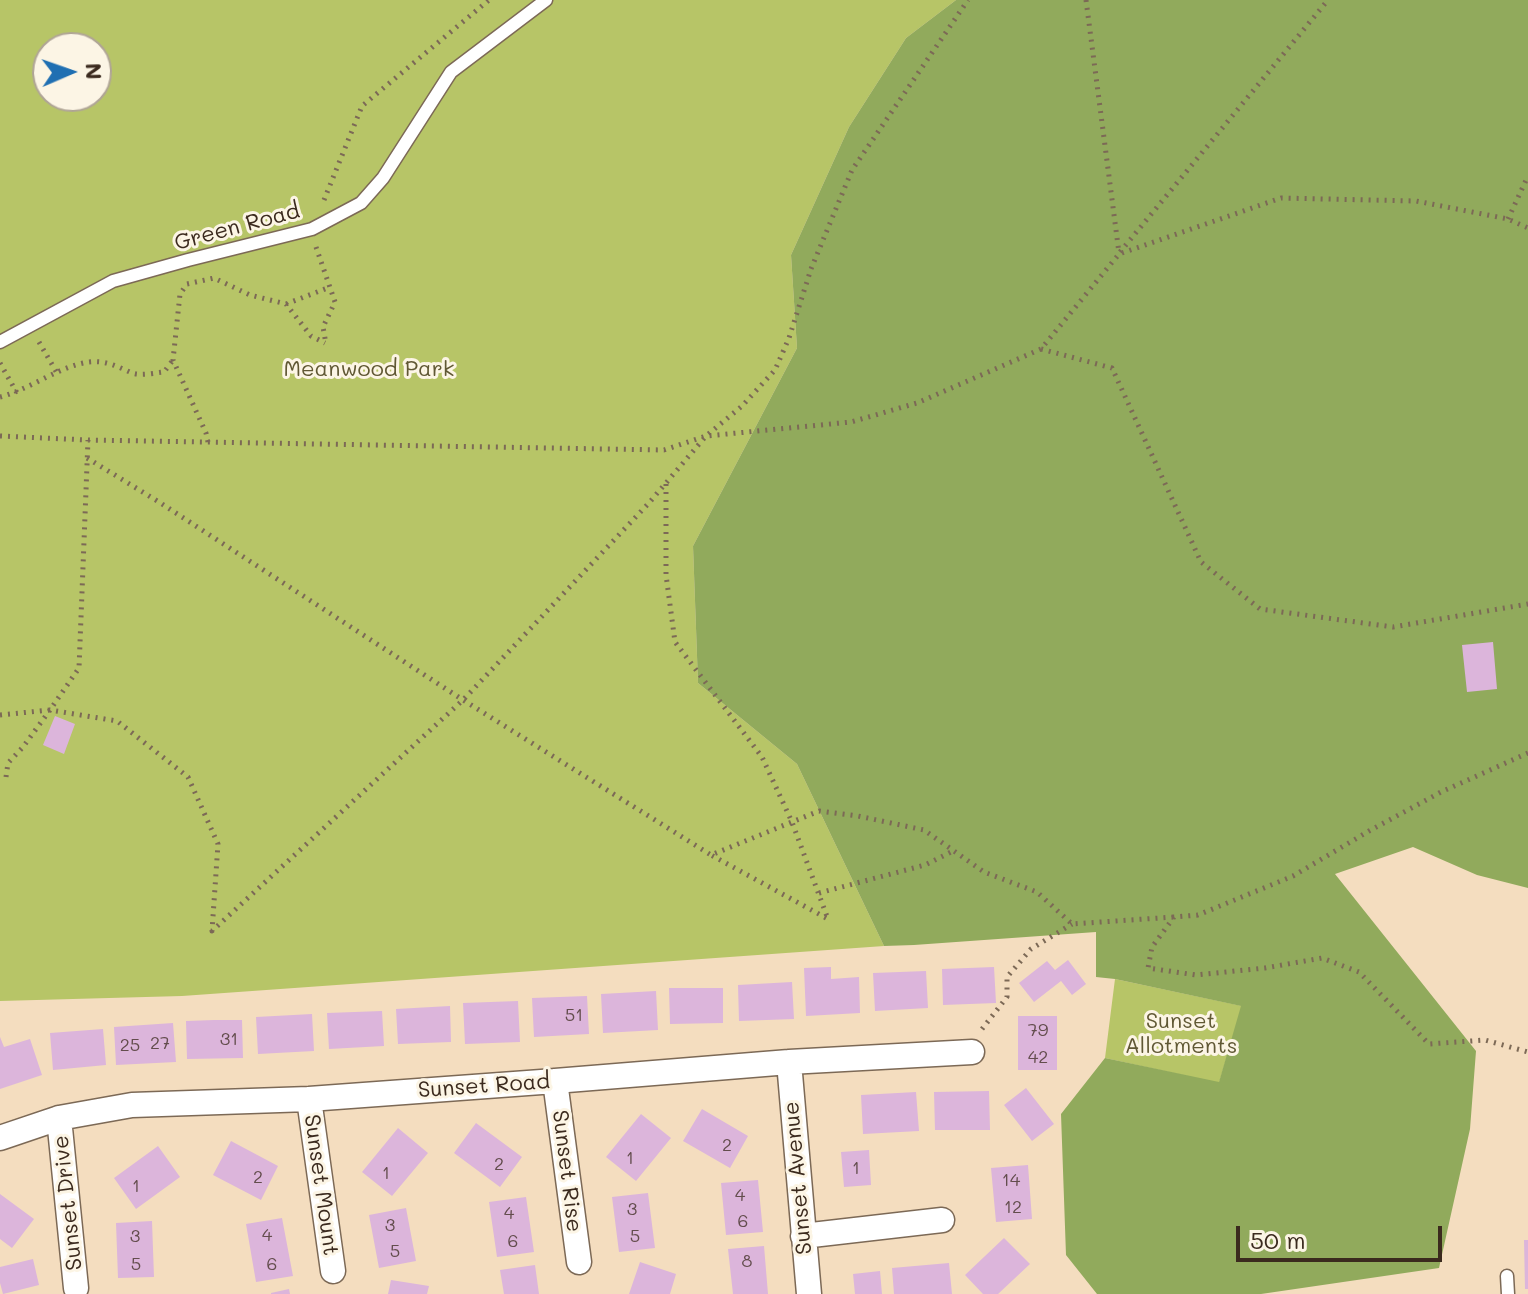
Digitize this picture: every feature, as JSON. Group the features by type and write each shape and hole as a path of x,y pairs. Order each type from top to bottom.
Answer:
{"street":[{"name":"Sunset Road","path":"0,1138 59,1118 132,1105 309,1099 789,1062 972,1052"},
{"name":"Sunset Avenue","path":"789,1062 809,1294"},
{"name":"Sunset Rise","path":"555,1081 579,1262"},
{"name":"Sunset Mount","path":"309,1099 333,1271"},
{"name":"Sunset Drive","path":"59,1118 76,1288"},
{"path":"803,1236 942,1220"}],"lane":[{"name":"Green Road","path":"0,342 113,281 312,229 361,203 383,178 451,72 546,0"},
{"path":"1507,1276 1508,1294"}],"path":[{"path":"286,304 311,336 326,344 323,327 335,302 312,229 362,106 489,0"},
{"path":"0,715 50,710 117,721 188,777 218,844 212,931 463,700 666,484 706,436 742,406 775,370 789,338 811,269 852,170 968,0"},
{"path":"1086,0 1119,254"},
{"path":"0,436 664,450 706,436 851,422 917,403 1041,349 1328,0"},
{"path":"1508,219 1528,176"},
{"path":"1119,254 1281,198 1416,201 1508,219 1528,228"},
{"path":"208,442 173,360 180,294 187,284 214,278 250,295 286,304 330,287"},
{"path":"36,336 57,373"},
{"path":"1041,349 1112,368 1201,562 1260,609 1393,627 1528,604"},
{"path":"0,397 17,393 70,367 92,361 117,365 135,374 164,372 173,360"},
{"path":"0,363 17,393"},
{"path":"6,777 8,763 23,747 79,668 88,440"},
{"path":"87,458 711,855 828,919 792,822 762,757 675,642 666,575 666,484"},
{"path":"972,1052 981,1030 1007,997 1007,977 1031,949 1072,924 1198,915 1293,876 1441,792 1528,753"},
{"path":"711,855 819,811 858,816 924,830 984,872 1037,892 1072,924"},
{"path":"819,893 925,865 953,851"},
{"path":"1174,917 1152,947 1148,968 1196,975 1322,958 1359,972 1429,1044 1485,1040 1528,1052"}],"green space":[{"name":"Meanwood Park","path":"0,0 956,0 906,38 849,127 791,255 797,348 693,546 698,683 797,764 884,946 182,996 0,1001"},
{"path":"956,0 1528,0 1528,888 1477,875 1413,847 1335,874 1476,1051 1470,1129 1439,1268 1261,1294 1097,1294 1066,1255 1061,1114 1105,1058 1219,1082 1241,1006 1096,977 1096,932 884,946 797,764 698,683 693,546 797,348 791,255 849,127 906,38"},
{"name":"Sunset Allotments","path":"1115,979 1242,1006 1219,1083 1105,1058"}],"building":[{"path":"1493,642 1497,689 1467,692 1462,645"},
{"path":"55,716 75,724 64,754 43,745"},
{"path":"1068,960 1086,984 1072,995 1061,981 1034,1002 1019,983 1047,961 1055,970"},
{"path":"831,967 831,979 859,977 860,1013 806,1016 804,968"},
{"path":"994,967 996,1003 943,1005 942,969"},
{"path":"926,971 928,1008 875,1011 873,973"},
{"path":"792,982 794,1019 739,1021 738,985"},
{"path":"669,988 723,988 723,1023 670,1024"},
{"path":"656,991 658,1030 603,1033 601,994"},
{"path":"587,996 589,1034 534,1037 532,998"},
{"path":"518,1001 520,1042 465,1044 463,1003"},
{"path":"450,1006 451,1042 398,1044 396,1009"},
{"path":"382,1011 384,1046 329,1049 327,1013"},
{"path":"312,1014 314,1051 258,1054 256,1017"},
{"path":"1018,1016 1057,1016 1057,1070 1018,1070"},
{"path":"242,1020 243,1058 187,1059 186,1021"},
{"path":"173,1023 176,1062 116,1065 114,1027"},
{"path":"103,1029 106,1065 53,1070 50,1033"},
{"path":"0,1037 4,1047 30,1039 42,1075 0,1089"},
{"path":"1026,1088 1054,1124 1032,1141 1004,1105"},
{"path":"989,1091 990,1130 935,1130 934,1092"},
{"path":"916,1092 919,1131 863,1134 861,1095"},
{"path":"702,1109 748,1136 730,1168 683,1141"},
{"path":"641,1114 671,1138 636,1181 606,1157"},
{"path":"476,1123 522,1157 500,1187 454,1153"},
{"path":"398,1128 428,1153 392,1196 362,1172"},
{"path":"231,1141 278,1166 261,1200 213,1175"},
{"path":"158,1146 180,1177 136,1209 114,1178"},
{"path":"869,1150 871,1185 844,1187 841,1152"},
{"path":"1028,1165 1032,1219 996,1222 991,1168"},
{"path":"758,1180 763,1232 726,1235 721,1183"},
{"path":"648,1193 655,1248 619,1252 612,1197"},
{"path":"0,1194 34,1219 12,1248 0,1239"},
{"path":"526,1197 534,1252 497,1257 489,1202"},
{"path":"406,1208 416,1261 379,1268 369,1215"},
{"path":"282,1218 293,1276 256,1282 246,1224"},
{"path":"152,1221 154,1277 118,1278 116,1223"},
{"path":"1004,1238 1030,1264 998,1294 983,1294 965,1275"},
{"path":"1524,1240 1528,1240 1528,1289 1525,1289"},
{"path":"764,1246 768,1294 733,1294 728,1249"},
{"path":"33,1259 39,1285 3,1294 0,1267"},
{"path":"640,1262 676,1274 670,1294 629,1294"},
{"path":"949,1263 952,1294 894,1294 892,1268"},
{"path":"535,1265 539,1294 504,1294 500,1270"},
{"path":"880,1271 882,1294 855,1294 853,1274"},
{"path":"391,1280 429,1286 427,1294 388,1294"},
{"path":"289,1289 290,1294 271,1294 271,1293"}]}
